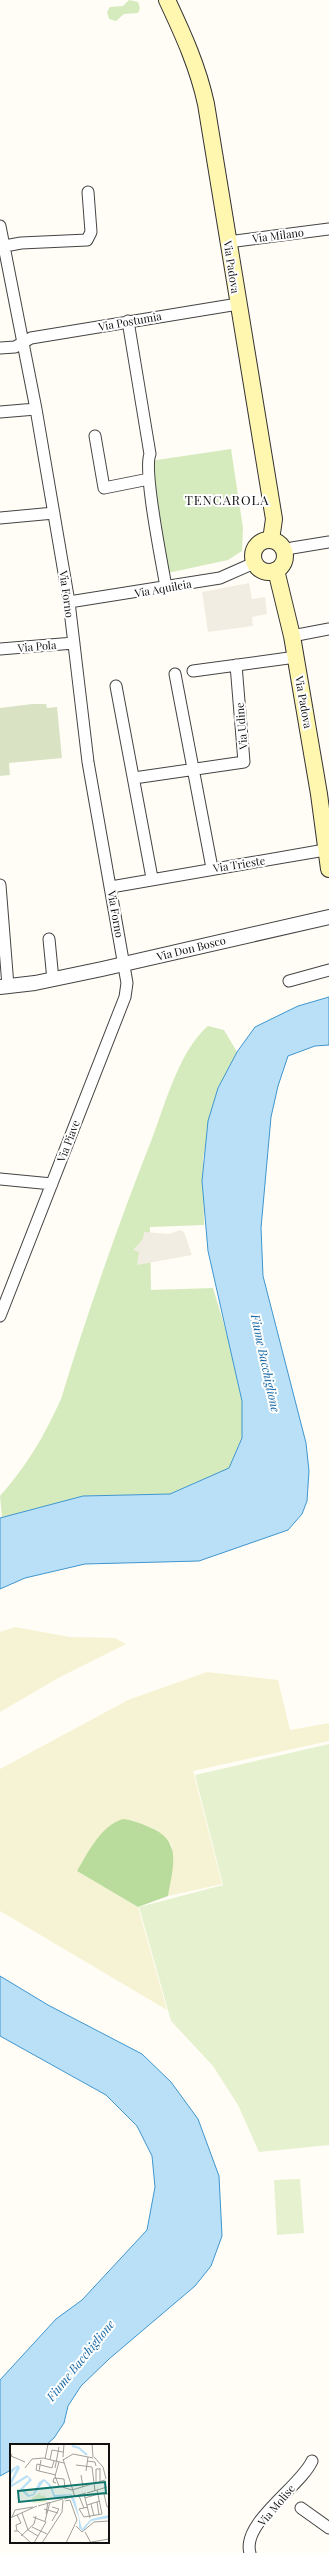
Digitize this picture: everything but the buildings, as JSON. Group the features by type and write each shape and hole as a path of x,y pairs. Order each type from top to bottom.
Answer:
{"main road":[{"name":"Via Padova","path":"167,0 201,78 213,139 228,242 273,514 271,540"},
{"path":"271,540 288,550 283,562 276,570 264,571 254,563 253,553 257,544 271,540"},
{"name":"Via Padova","path":"276,570 292,636 324,793 329,869"}],"street":[{"path":"5,246 21,243 87,240 91,232 88,192"},
{"name":"Via Forno","path":"0,226 5,246 5,269 23,343 54,513 69,602 88,762 125,964"},
{"name":"Via Milano","path":"228,242 329,229"},
{"name":"Via Postumia","path":"0,348 15,347 31,338 238,304"},
{"path":"128,321 150,454 147,460 149,479 166,586"},
{"path":"0,412 36,409"},
{"path":"95,436 104,488 149,479"},
{"path":"0,518 54,513"},
{"path":"288,550 329,542"},
{"name":"Via Aquileia","path":"69,602 220,578 254,563"},
{"path":"292,636 329,629"},
{"name":"Via Pola","path":"0,649 74,643"},
{"path":"193,671 296,657"},
{"name":"Via Udine","path":"195,771 244,762 236,665"},
{"path":"175,674 195,771 212,868"},
{"path":"116,686 152,878"},
{"path":"134,778 195,771"},
{"name":"Via Trieste","path":"111,887 152,878 212,868 327,843"},
{"path":"0,885 4,986"},
{"name":"Via Don Bosco","path":"4,986 53,980 329,917"},
{"path":"49,939 53,980"},
{"name":"Via Piave","path":"0,1316 125,997 127,983 125,964"},
{"path":"290,981 329,970"},
{"path":"0,1179 52,1184"},
{"name":"Via Molise","path":"250,2553 248,2546 252,2536 276,2502 309,2469 312,2461"},
{"path":"301,2508 329,2528"}],"shaded area":[{"path":"249,583 252,599 265,597 267,614 252,617 253,626 208,632 202,592"},
{"path":"180,1230 184,1232 192,1255 137,1265 139,1252 133,1250 143,1239 144,1232 169,1234"},
{"path":"15,1627 70,1637 115,1638 126,1644 60,1677 0,1712 0,1632"},
{"path":"207,1672 278,1680 290,1730 329,1723 329,1741 193,1771 222,1884 168,1896 172,1869 172,1845 157,1830 132,1820 123,1819 96,1841 77,1871 138,1907 167,2010 0,1911 0,1769 128,1700"}],"green space":[{"path":"129,0 138,2 140,8 138,13 124,14 116,21 109,19 107,12 110,7 123,6"},
{"path":"231,449 243,528 242,551 228,560 163,574 150,461"},
{"path":"32,704 46,704 47,708 57,707 62,758 9,763 10,775 0,776 0,708"},
{"path":"208,1026 224,1030 237,1052 218,1088 203,1158 204,1225 150,1227 151,1290 213,1288 235,1363 239,1383 243,1421 242,1438 238,1450 229,1469 170,1494 83,1496 2,1518 0,1496 27,1462 48,1426 61,1399 104,1267 175,1077 189,1048"},
{"path":"329,1744 329,2145 259,2152 238,2105 213,2066 171,2021 139,1907 223,1885 195,1775"},
{"path":"123,1819 139,1823 160,1833 167,1839 173,1856 172,1875 168,1896 138,1907 77,1871 90,1848 101,1834 115,1823"},
{"path":"300,2179 304,2233 277,2235 274,2180"}],"water":[{"name":"Fiume Bacchiglione","path":"329,997 329,1045 315,1046 288,1056 278,1086 271,1117 261,1228 263,1276 306,1443 309,1471 307,1501 302,1514 288,1530 199,1561 85,1564 25,1578 0,1589 0,1518 83,1496 170,1494 229,1468 242,1438 242,1401 208,1251 202,1181 208,1121 218,1088 237,1052 255,1027 298,1006"},
{"name":"Fiume Bacchiglione","path":"0,1976 48,2005 142,2054 171,2082 198,2119 219,2176 222,2236 211,2266 195,2286 109,2359 81,2386 68,2406 64,2423 54,2438 47,2444 10,2444 10,2471 0,2476 0,2380 56,2319 82,2300 147,2230 155,2187 152,2156 137,2126 106,2095 0,2036"}],"district":[{"name":"TENCAROLA","path":"227,499"}]}
